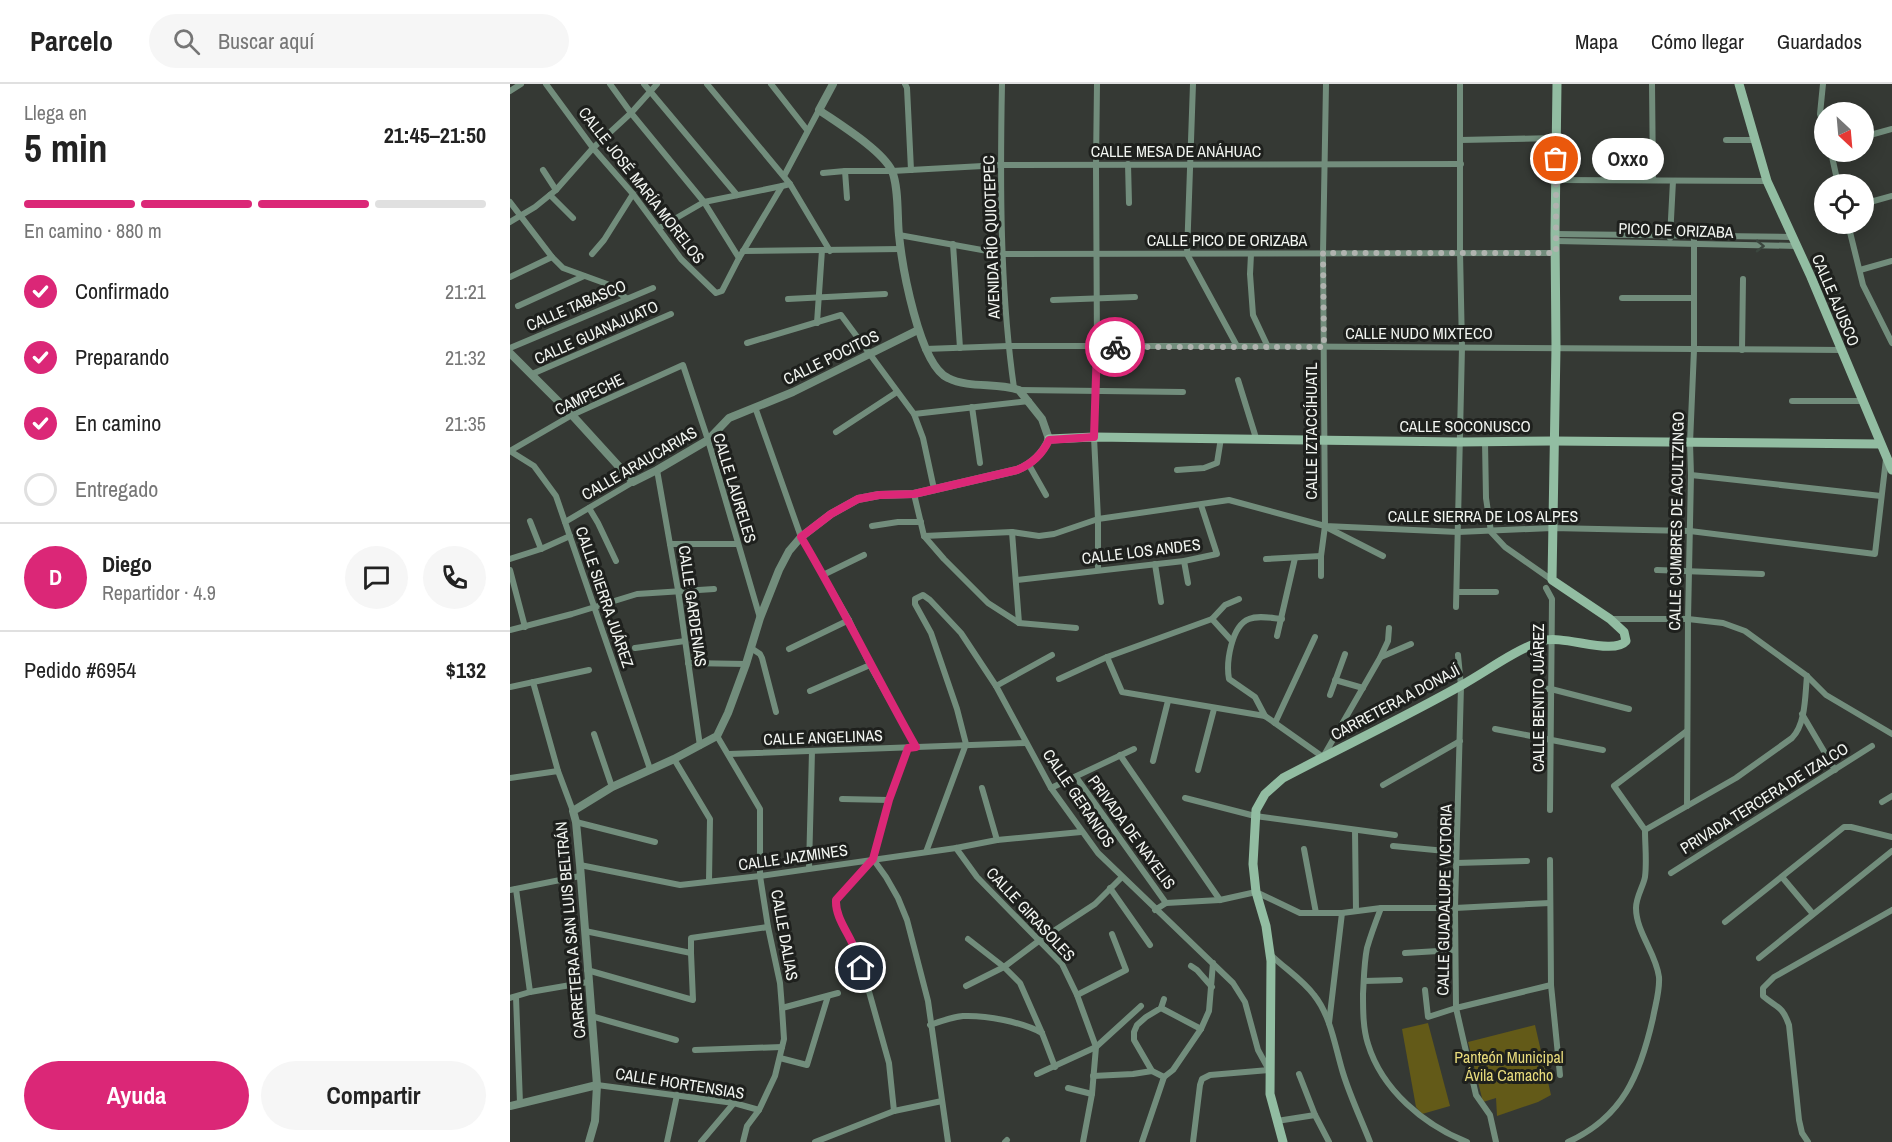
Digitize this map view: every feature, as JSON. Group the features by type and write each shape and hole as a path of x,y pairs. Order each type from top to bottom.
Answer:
{"main road":[{"path":"1549,584 1556,347 1557,84"},
{"name":"CALLE AJUSCO","path":"1739,84 1767,181 1892,470"},
{"name":"CALLE SOCONUSCO","path":"1049,440 1094,437 1880,444"},
{"name":"CARRETERA A DONAJÍ","path":"1283,1142 1270,1094 1270,954 1266,926 1256,892 1253,864 1255,816 1259,804 1265,794 1283,778 1461,686 1527,648 1551,639 1611,647 1623,645 1626,641 1624,632 1610,619 1549,584"}],"street":[{"path":"510,91 521,84"},
{"name":"CALLE JOSÉ MARÍA MORELOS","path":"546,84 593,148 633,194 696,276 716,293 722,291 739,258"},
{"path":"610,84 704,202 739,258 782,186"},
{"path":"644,84 737,195"},
{"path":"510,222 522,216 553,192 657,84"},
{"path":"707,84 790,183 830,251"},
{"path":"771,84 807,130"},
{"path":"784,176 833,84"},
{"path":"905,84 911,170"},
{"name":"AVENIDA RÍO QUIOTEPEC","path":"1002,84 1001,165 1008,346 1017,389"},
{"path":"1097,84 1097,347 1094,437 1098,570"},
{"path":"1193,84 1187,254 1238,346"},
{"name":"CALLE IZTACCÍHUATL","path":"1321,576 1325,526 1323,163 1326,84"},
{"path":"1456,607 1462,347 1460,84"},
{"path":"1652,84 1653,180"},
{"path":"1821,102 1823,84"},
{"path":"819,110 874,150 892,171 901,249 918,330 924,348 946,378 971,384 1017,389 1183,392"},
{"path":"1874,135 1892,129"},
{"path":"1460,140 1556,138"},
{"path":"1726,140 1755,140"},
{"path":"1128,164 1129,203"},
{"name":"CALLE MESA DE ANÁHUAC","path":"823,173 1001,165 1461,164"},
{"path":"543,170 553,192 573,218"},
{"path":"845,171 847,198"},
{"path":"1556,180 1767,181"},
{"path":"1670,239 1673,181"},
{"path":"659,228 704,202 790,183"},
{"path":"592,254 604,240 633,194"},
{"path":"1874,201 1892,196"},
{"path":"510,202 563,268 607,284 626,298"},
{"path":"1851,234 1863,285 1892,343"},
{"name":"CALLE PICO DE ORIZABA","path":"899,236 1004,254 1556,253"},
{"name":"PICO DE ORIZABA","path":"1555,238 1670,239 1694,236 1795,242"},
{"name":"CALLE CUMBRES DE ACULTZINGO","path":"1687,806 1694,236"},
{"name":"PICO DE ORIZABA","path":"1670,239 1693,244 1795,242"},
{"path":"953,244 960,348"},
{"path":"743,251 901,249"},
{"path":"817,323 822,250"},
{"path":"1251,254 1253,315 1268,347"},
{"path":"510,277 552,257"},
{"path":"1860,270 1892,261"},
{"path":"518,306 584,276"},
{"path":"1742,350 1743,279"},
{"name":"CALLE TABASCO","path":"510,348 653,288"},
{"path":"788,299 885,294"},
{"path":"1053,300 1135,297"},
{"path":"1622,298 1694,298"},
{"name":"CALLE GUANAJUATO","path":"532,374 671,314"},
{"path":"747,343 841,315 914,414 923,438 934,489"},
{"path":"1884,330 1892,327"},
{"name":"CALLE POCITOS","path":"755,407 793,392 918,330"},
{"name":"CALLE NUDO MIXTECO","path":"924,348 1238,346 1842,350"},
{"path":"510,353 572,415 633,482"},
{"name":"CAMPECHE","path":"510,451 572,415 683,365"},
{"name":"CALLE LAURELES","path":"683,365 708,440 760,618"},
{"path":"1238,380 1256,438"},
{"path":"717,736 722,729 779,570 789,551 801,537 831,514 858,499 879,495 914,494 1017,470 1029,465 1044,450 1049,440 1042,418 1030,401 1017,389"},
{"path":"836,432 897,392"},
{"path":"914,414 1030,401"},
{"path":"1792,401 1863,401"},
{"path":"755,407 801,537 849,620 870,664 916,747"},
{"name":"CALLE ARAUCARIAS","path":"565,522 708,440 729,418 755,407"},
{"path":"972,407 980,463"},
{"path":"1177,470 1204,468 1217,463 1221,438"},
{"path":"1485,442 1486,498 1491,532"},
{"name":"CALLE SIERRA JUÁREZ","path":"510,451 534,466 556,496 650,769"},
{"path":"1691,475 1881,496 1886,458"},
{"path":"1029,465 1046,495"},
{"name":"CALLE GARDENIAS","path":"657,470 678,590 700,746"},
{"path":"914,494 924,536 944,560 988,603 1019,622 1076,628"},
{"name":"CALLE SIERRA DE LOS ALPES","path":"924,536 1012,532 1039,536 1054,534 1098,519 1229,500 1325,526 1458,532 1552,528 1690,531 1875,554 1881,496"},
{"name":"CALLE LOS ANDES","path":"1017,580 1184,561 1217,554 1201,505"},
{"path":"589,508 616,561"},
{"path":"530,521 541,549"},
{"path":"872,526 898,522 921,522"},
{"path":"1325,526 1383,556"},
{"path":"1012,532 1019,622"},
{"name":"CARRETERA A DONAJÍ","path":"1491,532 1505,548 1549,584"},
{"path":"510,559 570,536"},
{"path":"670,543 738,544"},
{"path":"823,575 864,555"},
{"path":"1266,559 1321,556"},
{"path":"1277,636 1294,558"},
{"path":"1184,561 1188,583"},
{"path":"1155,564 1161,602"},
{"path":"510,570 525,627"},
{"path":"1657,570 1762,574"},
{"name":"CALLE BENITO JUÁREZ","path":"1549,584 1552,599 1551,810"},
{"path":"510,630 637,594 714,589"},
{"path":"1457,592 1496,592"},
{"name":"CALLE GERANIOS","path":"966,744 932,633 915,604 915,599 923,596 930,600 961,633 996,686 1051,788 1098,853 1233,983 1245,1002 1258,1050 1269,1070"},
{"path":"1059,679 1107,657 1212,619 1225,605 1239,599"},
{"path":"1265,716 1255,697 1229,679 1227,667 1232,641 1244,622 1251,618 1282,619"},
{"path":"1212,619 1232,641"},
{"path":"1610,619 1688,619 1723,623 1745,631 1807,676 1826,695 1892,734"},
{"path":"789,649 849,620"},
{"path":"1107,657 1122,692 1265,716 1323,757 1380,658 1388,641 1389,628"},
{"path":"1275,723 1315,637"},
{"path":"635,648 685,641"},
{"path":"1380,658 1411,644"},
{"path":"751,648 762,658 776,712"},
{"path":"1330,695 1345,654"},
{"path":"996,686 1052,655"},
{"name":"CALLE GUADALUPE VICTORIA","path":"1458,655 1461,686 1455,863 1456,1008 1476,1095 1490,1115 1496,1142"},
{"path":"688,663 746,664"},
{"path":"810,691 870,664"},
{"path":"510,687 589,670"},
{"path":"1645,830 1736,778 1788,741 1797,730 1802,714 1807,676"},
{"path":"1335,680 1363,688"},
{"path":"533,682 558,771 573,811"},
{"path":"1535,688 1551,689 1629,709"},
{"path":"1153,761 1168,701"},
{"path":"1198,770 1214,709"},
{"path":"1802,714 1835,770"},
{"path":"1495,729 1603,750"},
{"path":"1568,1142 1594,1128 1616,1108 1633,1080 1648,1038 1659,981 1658,972 1641,930 1636,908 1645,876 1645,830 1614,786 1687,731"},
{"path":"594,734 612,787"},
{"name":"CARRETERA A SAN LUIS BELTRÁN","path":"589,1142 595,1121 597,1085 580,865 573,811 612,787 674,759 717,736"},
{"name":"CALLE DALIAS","path":"717,736 760,809 760,876 780,983 784,1039 775,1076 759,1110 747,1126 743,1142"},
{"path":"1383,785 1460,741"},
{"name":"CALLE ANGELINAS","path":"729,754 1026,743"},
{"path":"926,852 966,744"},
{"name":"PRIVADA TERCERA DE IZALCO","path":"1671,873 1872,746"},
{"path":"894,1111 890,1063 855,948 836,906 836,900 873,859 889,800 908,748"},
{"path":"1051,788 1134,749"},
{"path":"809,868 812,750"},
{"path":"1120,755 1220,900"},
{"path":"674,759 710,819 709,881"},
{"path":"510,778 558,771"},
{"name":"PRIVADA DE NAYELIS","path":"1076,777 1166,903"},
{"path":"982,788 997,840"},
{"path":"1882,802 1892,796"},
{"path":"1185,798 1255,816 1395,835"},
{"path":"842,799 889,800"},
{"path":"576,822 655,842"},
{"path":"1725,922 1844,827 1892,837"},
{"path":"1355,830 1356,911"},
{"name":"CALLE JAZMINES","path":"580,865 680,885 760,876 997,840 1082,832"},
{"path":"1393,846 1456,852"},
{"name":"CALLE GIRASOLES","path":"956,848 977,877 1062,964 1077,995 1096,1047 1092,1094 1083,1142"},
{"path":"1304,849 1316,912"},
{"path":"1759,958 1892,851"},
{"path":"873,859 886,877 908,920 928,1001 948,1142"},
{"path":"1550,860 1551,985 1560,1075"},
{"path":"1455,863 1527,861"},
{"path":"530,992 513,889 580,876"},
{"path":"966,986 1004,967 1040,939 1095,904 1122,877"},
{"path":"1782,877 1813,914"},
{"path":"1110,888 1150,945"},
{"path":"1155,910 1166,903 1220,900 1256,892 1300,913 1550,903"},
{"path":"1381,908 1368,947 1364,981 1363,1009 1367,1042 1373,1059 1392,1086 1420,1117 1467,1142"},
{"path":"1808,1142 1798,1120 1789,1025 1785,1013 1762,994 1766,984 1774,976 1892,910"},
{"path":"1329,1025 1342,913"},
{"path":"587,970 693,1000 691,939 768,927"},
{"path":"585,931 691,953"},
{"path":"1077,995 1126,969 1113,937"},
{"path":"968,939 1004,967 1020,983 1055,1067"},
{"path":"1405,952 1455,950"},
{"path":"1270,954 1316,996 1329,1025 1344,1076 1370,1142"},
{"path":"1142,1142 1164,1077 1173,1070 1201,1029 1209,1011 1213,963"},
{"path":"1191,966 1212,987"},
{"path":"1364,981 1400,980"},
{"path":"520,1103 513,998 530,992 588,981"},
{"path":"1425,990 1428,1017 1551,985"},
{"path":"782,1008 838,993"},
{"path":"780,1058 807,1065 828,996"},
{"path":"1164,999 1161,1008 1137,1025 1134,1040 1152,1071 1164,1077"},
{"path":"1036,1074 1096,1047 1141,1006"},
{"path":"1161,1008 1201,1029"},
{"path":"591,1016 676,1040"},
{"path":"930,1025 961,1016 980,1017 1018,1024 1042,1033"},
{"path":"695,1050 782,1047"},
{"path":"1193,1142 1202,1079 1210,1075 1269,1070"},
{"path":"1093,1076 1152,1071"},
{"path":"1299,1074 1315,1115 1329,1142"},
{"path":"510,1106 597,1085"},
{"name":"CALLE HORTENSIAS","path":"597,1085 734,1103 759,1110"},
{"path":"1068,1088 1092,1094"},
{"path":"667,1142 677,1095"},
{"path":"815,1142 832,1139 894,1111 942,1101"},
{"path":"701,1142 734,1103"},
{"path":"1277,1121 1315,1115"}],"green space":[{"path":"1428,1023 1450,1106 1422,1114 1416,1107 1402,1029"},
{"name":"Panteón Municipal Ávila Camacho","path":"1535,1025 1551,1095 1538,1102 1497,1116 1496,1098 1483,1102 1468,1042"}],"way so far":[{"path":"1115,347 1324,347 1323,253 1556,253 1556,159"}],"place":[{"name":"Oxxo","path":"1556,159"}],"route":[{"path":"861,968 855,948 841,921 836,900 873,859 889,800 908,748 916,747 870,664 849,620 801,537 831,514 858,499 879,495 914,494 1017,470 1029,465 1044,450 1049,440 1094,437 1097,347 1115,347"}]}
